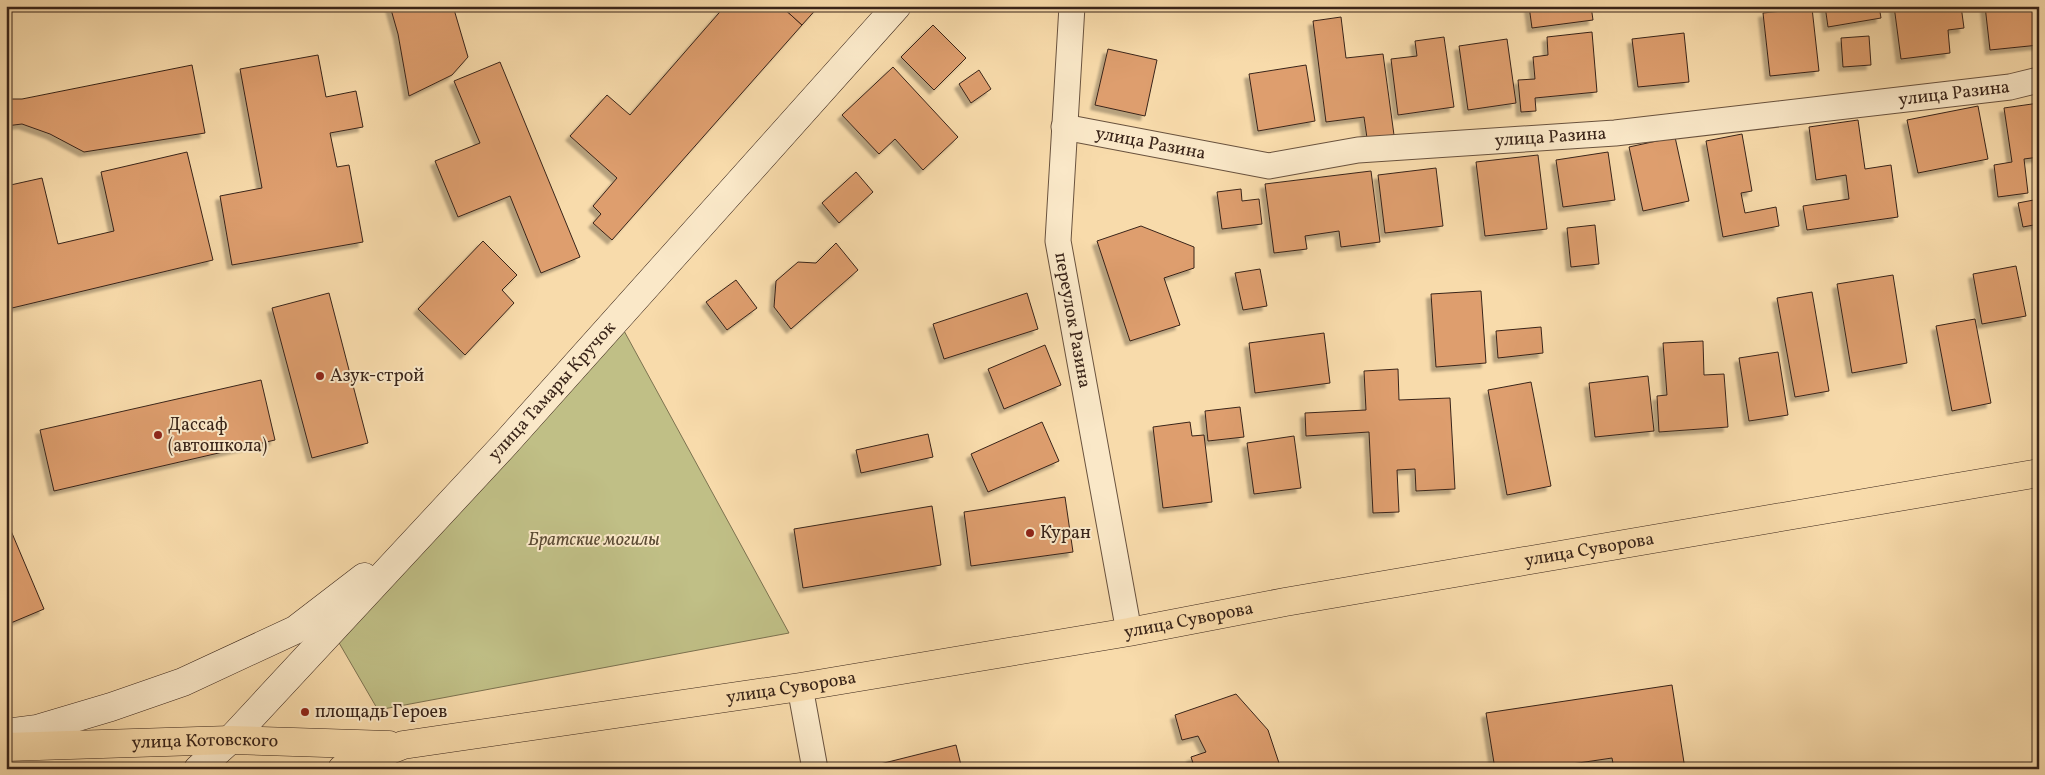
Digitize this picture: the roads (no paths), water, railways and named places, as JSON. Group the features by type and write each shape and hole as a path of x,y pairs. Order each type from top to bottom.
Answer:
{"main road":[{"name":"улица Суворова","path":"342,769 403,745 800,687 1130,632 1295,600 2039,473"},
{"name":"улица Котовского","path":"6,746 230,740 403,745"}],"street":[{"name":"улица Тамары Кручок","path":"198,769 230,740 426,529 897,6"},
{"name":"переулок Разина","path":"1072,6 1058,241 1130,632"},
{"name":"улица Разина","path":"1064,127 1269,166 1358,150 1615,133 2010,87 2039,80"},
{"path":"6,733 37,729 120,704 183,682 295,630 426,529"},
{"path":"800,687 815,769"}],"place":[{"name":"Азук-строй","path":"320,376"},
{"name":"Дассаф (автошкола)","path":"158,435"},
{"name":"Куран","path":"1030,533"},
{"name":"площадь Героев","path":"305,712"}],"park label":[{"name":"Братские могилы","path":"594,540"}]}
